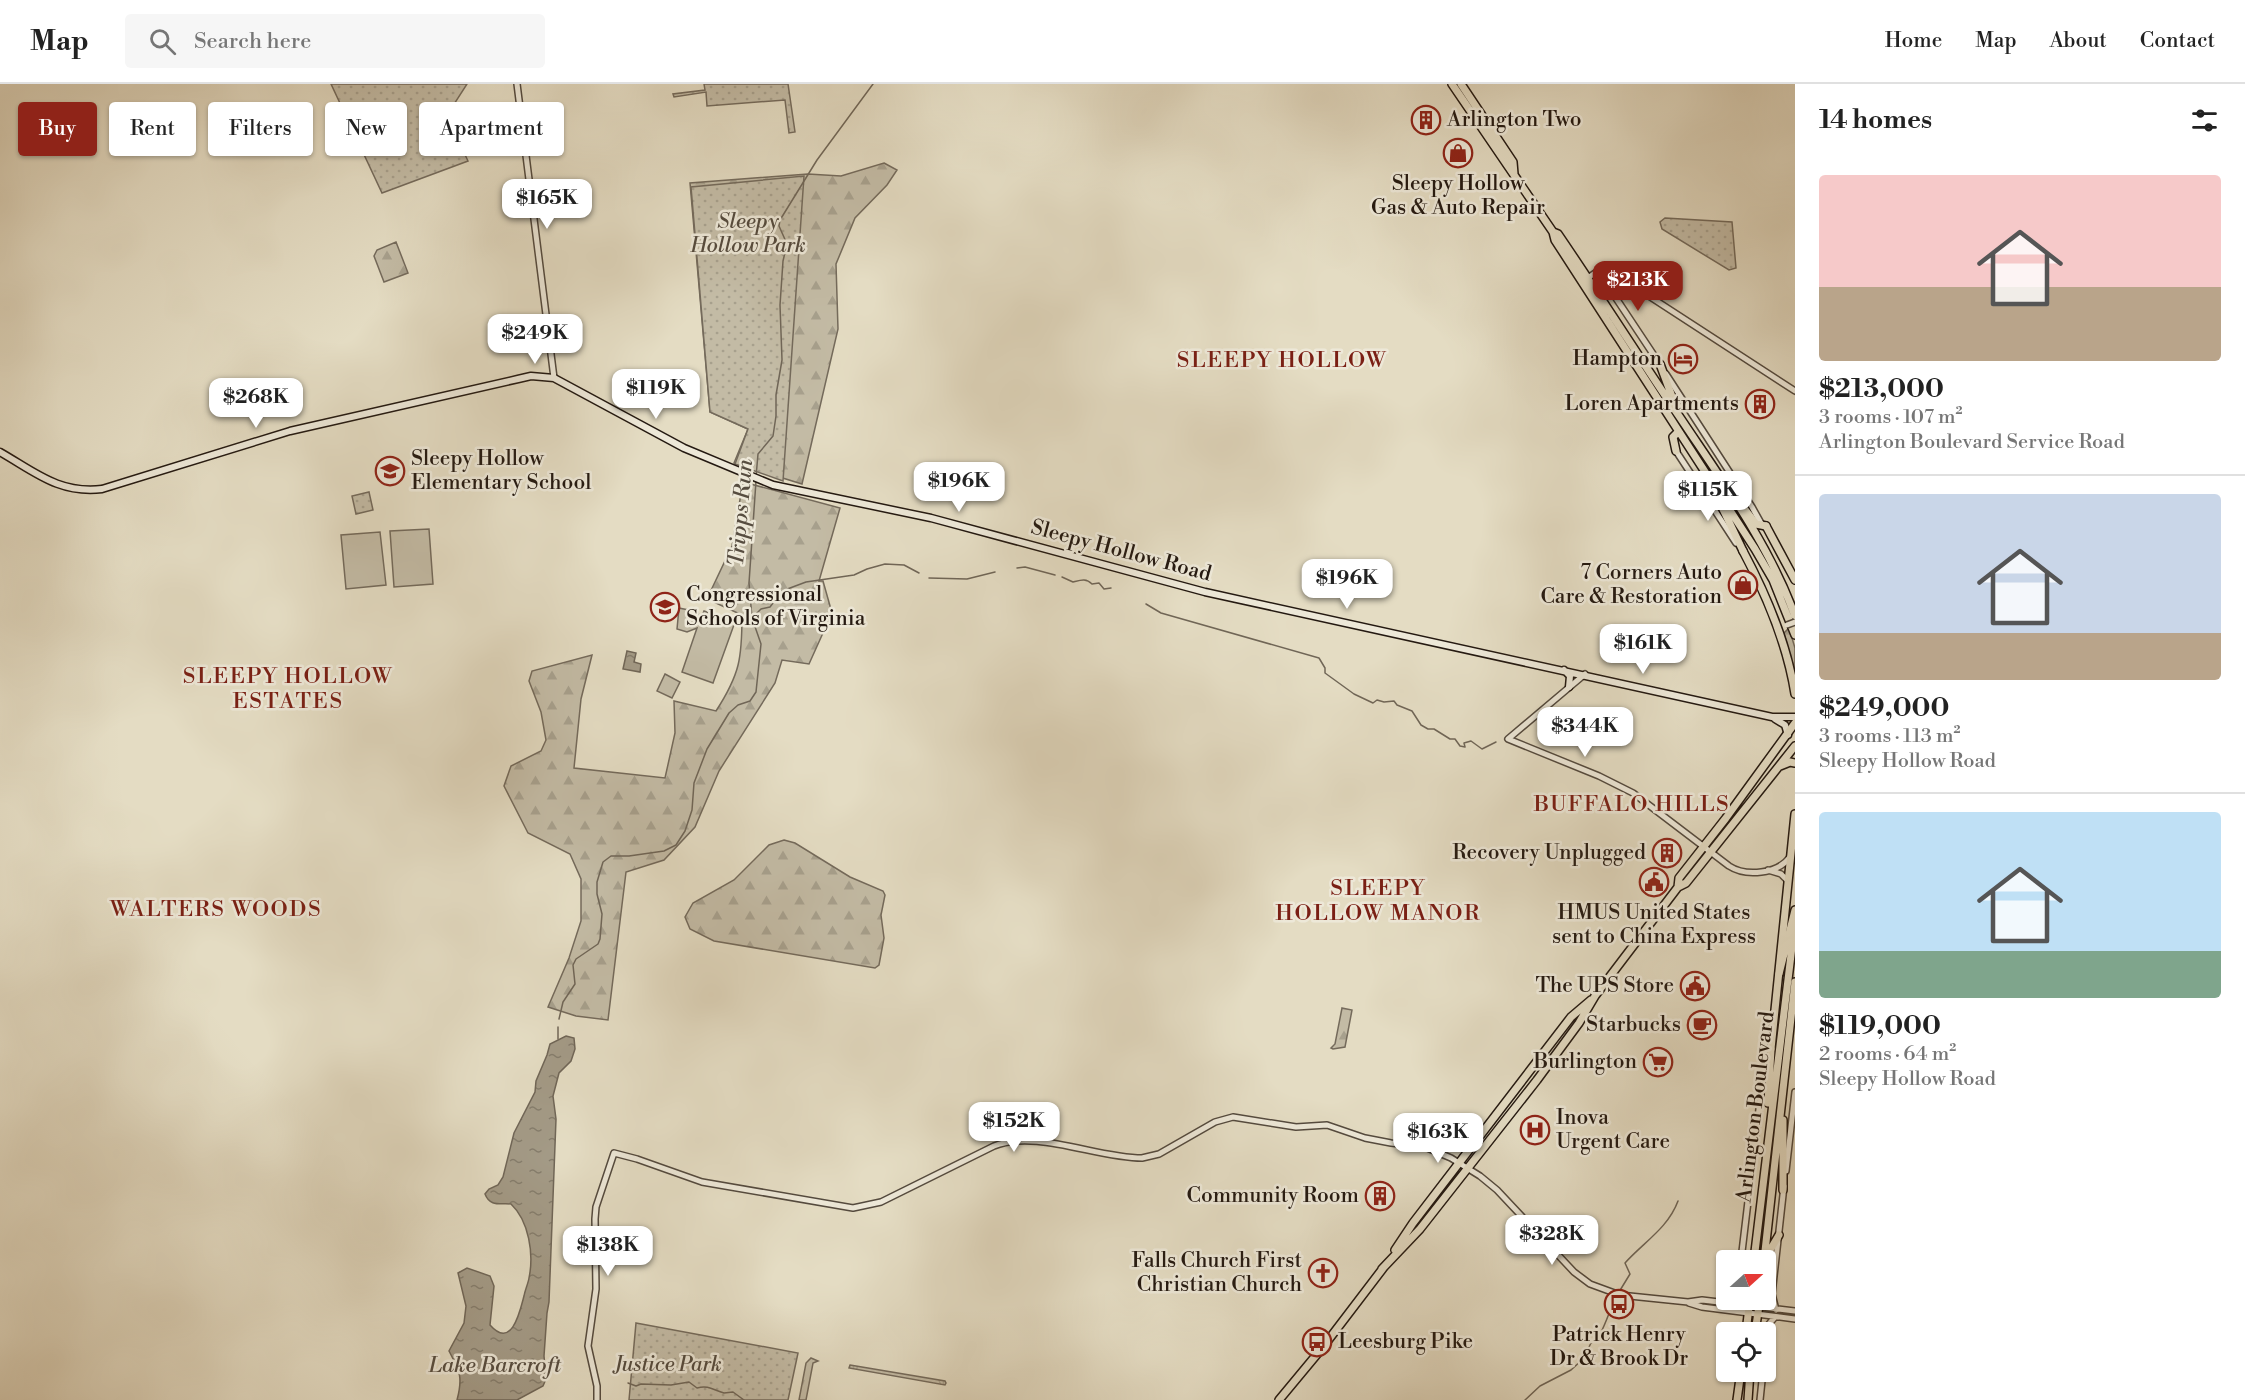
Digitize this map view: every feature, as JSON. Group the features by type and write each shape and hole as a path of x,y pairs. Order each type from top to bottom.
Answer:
{"main road":[{"path":"1452,84 1553,232 1555,240 1679,416 1729,492 1770,561 1795,616"},
{"path":"1461,84 1513,162 1514,174"},
{"path":"1585,280 1678,432 1773,580 1795,635"},
{"path":"1660,364 1679,416"},
{"name":"Sleepy Hollow Road","path":"0,452 66,488 87,491 102,489 298,429 531,376 554,378 684,448 769,483 931,518 1205,592 1563,669 1772,717 1795,717"},
{"path":"1676,451 1673,437 1678,432"},
{"path":"1678,432 1687,435 1718,482 1729,492"},
{"path":"1712,467 1756,524 1765,526 1795,580"},
{"path":"1706,476 1761,586 1778,628 1795,694"},
{"path":"1563,669 1570,676 1569,687"},
{"path":"1772,717 1785,726 1788,735"},
{"path":"1678,887 1679,878 1795,723"},
{"path":"1382,1269 1420,1229 1574,1030 1595,996 1678,887 1686,883 1795,746"},
{"path":"1778,767 1790,762 1795,763"},
{"path":"1767,1144 1771,1049 1795,814"},
{"path":"1779,974 1795,910"},
{"name":"Arlington Boulevard","path":"1755,1250 1795,922"},
{"name":"Arlington Boulevard","path":"1765,1250 1795,982"},
{"path":"1791,1021 1795,993"},
{"path":"1279,1400 1323,1347 1382,1269 1413,1223 1571,1017 1595,996"},
{"path":"1783,1190 1784,1070"},
{"path":"1770,1250 1779,1235"},
{"path":"1736,1382 1737,1399"},
{"path":"1737,1399 1739,1382"},
{"path":"1748,1400 1750,1382"},
{"path":"1752,1382 1753,1400"}],"street":[{"path":"517,84 554,378"},
{"path":"1598,271 1765,526"},
{"path":"1585,280 1598,271 1610,272 1795,391"},
{"path":"1612,292 1611,284 1614,280 1628,282"},
{"path":"1676,451 1743,551"},
{"path":"1778,628 1795,622"},
{"path":"1585,674 1508,739 1622,787 1662,813 1741,872 1767,870 1786,863 1791,856"},
{"path":"1767,870 1780,874 1788,881"},
{"path":"1742,1250 1764,1070 1771,1049"},
{"path":"1776,1260 1795,1092"},
{"path":"597,1400 597,1386 588,1346 596,1289 595,1219 596,1207 614,1154 637,1159 702,1182 853,1208 882,1202 1003,1143 1014,1141 1033,1141 1142,1158 1159,1154 1215,1122 1233,1118 1296,1127 1327,1125 1365,1138 1425,1147 1459,1163 1505,1198 1581,1279 1598,1289 1610,1293 1688,1302 1702,1307 1716,1306"},
{"path":"1688,1302 1702,1300 1716,1302"},
{"path":"1763,1310 1774,1317 1795,1319"},
{"path":"1776,1310 1795,1311"},
{"path":"1770,1322 1774,1317"},
{"path":"1760,1400 1762,1382"}],"green space":[{"path":"331,84 467,84 455,102 419,102 419,156 466,156 468,161 382,193 365,156 407,156 407,102 339,102"},
{"path":"704,84 788,84 795,132 789,133 785,100 707,106 706,92 674,97 673,94 705,90"},
{"name":"Sleepy Hollow Park","path":"884,163 897,170 887,185 855,218 836,264 838,329 802,484 734,463 748,429 710,412 690,183 808,174 841,176"},
{"name":"Sleepy Hollow Park","path":"804,176 783,481 735,464 748,429 710,412 691,187"},
{"path":"1665,218 1732,222 1736,268 1729,270 1662,229 1660,222"},
{"path":"396,242 408,273 384,282 374,256 377,250"},
{"path":"743,482 840,508 819,581 823,581 832,613 809,664 782,660 775,683 719,771 695,827 664,860 626,872 608,1020 576,1016 548,1007 569,958 581,921 581,879 570,854 528,833 504,786 511,766 541,751 546,740 541,712 529,681 532,671 592,655 581,699 574,768 665,778 675,733 674,701 716,711 735,676 738,665 742,615 707,599 732,546"},
{"path":"369,492 373,510 356,514 352,496"},
{"path":"429,529 433,584 394,587 390,531"},
{"path":"380,532 386,585 346,589 341,535"},
{"path":"679,608 698,612 700,621 704,611 735,622 713,683 682,672 697,628 687,632 677,629"},
{"path":"1789,628 1795,648 1795,676 1784,633"},
{"path":"665,674 680,682 672,698 657,691"},
{"path":"784,840 795,843 850,877 883,891 885,895 881,915 884,938 879,965 875,968 714,941 690,929 685,917 693,903 734,880 769,845"},
{"path":"1342,1008 1352,1010 1345,1047 1333,1049 1331,1048 1335,1044"},
{"name":"Justice Park","path":"636,1323 798,1353 788,1400 629,1400"},
{"path":"811,1358 818,1361 813,1363 806,1400 799,1400 806,1363"},
{"path":"850,1365 946,1383 945,1385 849,1368"}],"water":[{"path":"627,651 636,653 634,662 641,664 640,672 623,669"},
{"name":"Lake Barcroft","path":"566,1036 574,1038 575,1049 571,1061 559,1073 553,1096 556,1119 549,1302 544,1356 546,1379 543,1386 517,1400 457,1400 460,1386 459,1375 449,1351 464,1323 466,1306 458,1273 467,1268 490,1276 494,1286 490,1325 498,1332 509,1331 514,1326 529,1280 531,1259 529,1238 522,1219 511,1204 493,1203 485,1194 489,1189 498,1185 503,1177 514,1133 535,1092 536,1081 550,1044"}],"waterway":[{"name":"Tripps Run","path":"756,477 758,454 773,436 776,395 782,360 780,305 783,261 787,244 779,226 780,220 817,160 873,84"},
{"name":"Tripps Run","path":"559,1019 563,1002 575,984 573,965 576,959 598,944 600,939 602,914 597,894 597,882 603,862 611,856 664,851 676,845 685,831 692,810 694,783 707,749 729,713 738,705 750,701 756,692 761,644 752,618 749,583 756,481"},
{"path":"753,617 761,609 770,607 782,591 806,582 854,575 885,564 904,565 919,573"},
{"path":"1017,568 1025,567 1055,575"},
{"path":"929,578 967,579 995,572"},
{"path":"1062,577 1073,582 1083,580 1092,584 1099,583 1104,589 1111,588"},
{"path":"1146,604 1161,613 1319,658 1325,668 1325,673 1354,694 1373,703 1377,700 1394,701 1397,705 1412,711 1421,725 1434,729 1450,739 1455,739 1460,746 1465,747 1464,743 1471,741 1482,749 1496,742"},
{"path":"558,1027 558,1039"},
{"path":"1619,1292 1630,1274 1625,1263 1662,1227 1674,1211 1678,1201"},
{"path":"1525,1400 1540,1386 1571,1370 1583,1359 1591,1343 1599,1336 1617,1296"},
{"path":"628,1383 636,1386 689,1382 697,1388 708,1387 724,1393 733,1392 744,1400"}],"place":[{"name":"Arlington Two","path":"1426,120"},
{"name":"Sleepy Hollow Gas & Auto Repair","path":"1458,153"},
{"name":"Hampton","path":"1683,359"},
{"name":"Loren Apartments","path":"1760,404"},
{"name":"Sleepy Hollow Elementary School","path":"390,471"},
{"name":"7 Corners Auto Care & Restoration","path":"1743,585"},
{"name":"Congressional Schools of Virginia","path":"665,607"},
{"name":"Recovery Unplugged","path":"1667,853"},
{"name":"HMUS United States sent to China Express","path":"1654,882"},
{"name":"The UPS Store","path":"1695,986"},
{"name":"Starbucks","path":"1702,1025"},
{"name":"Burlington","path":"1658,1062"},
{"name":"Inova Urgent Care","path":"1535,1130"},
{"name":"Community Room","path":"1380,1196"},
{"name":"Falls Church First Christian Church","path":"1323,1273"},
{"name":"Patrick Henry Dr & Brook Dr","path":"1619,1304"},
{"name":"Leesburg Pike","path":"1317,1342"}],"district":[{"name":"SLEEPY HOLLOW","path":"1282,360"},
{"name":"SLEEPY HOLLOW ESTATES","path":"288,688"},
{"name":"BUFFALO HILLS","path":"1632,804"},
{"name":"SLEEPY HOLLOW MANOR","path":"1378,900"},
{"name":"WALTERS WOODS","path":"216,909"}]}
